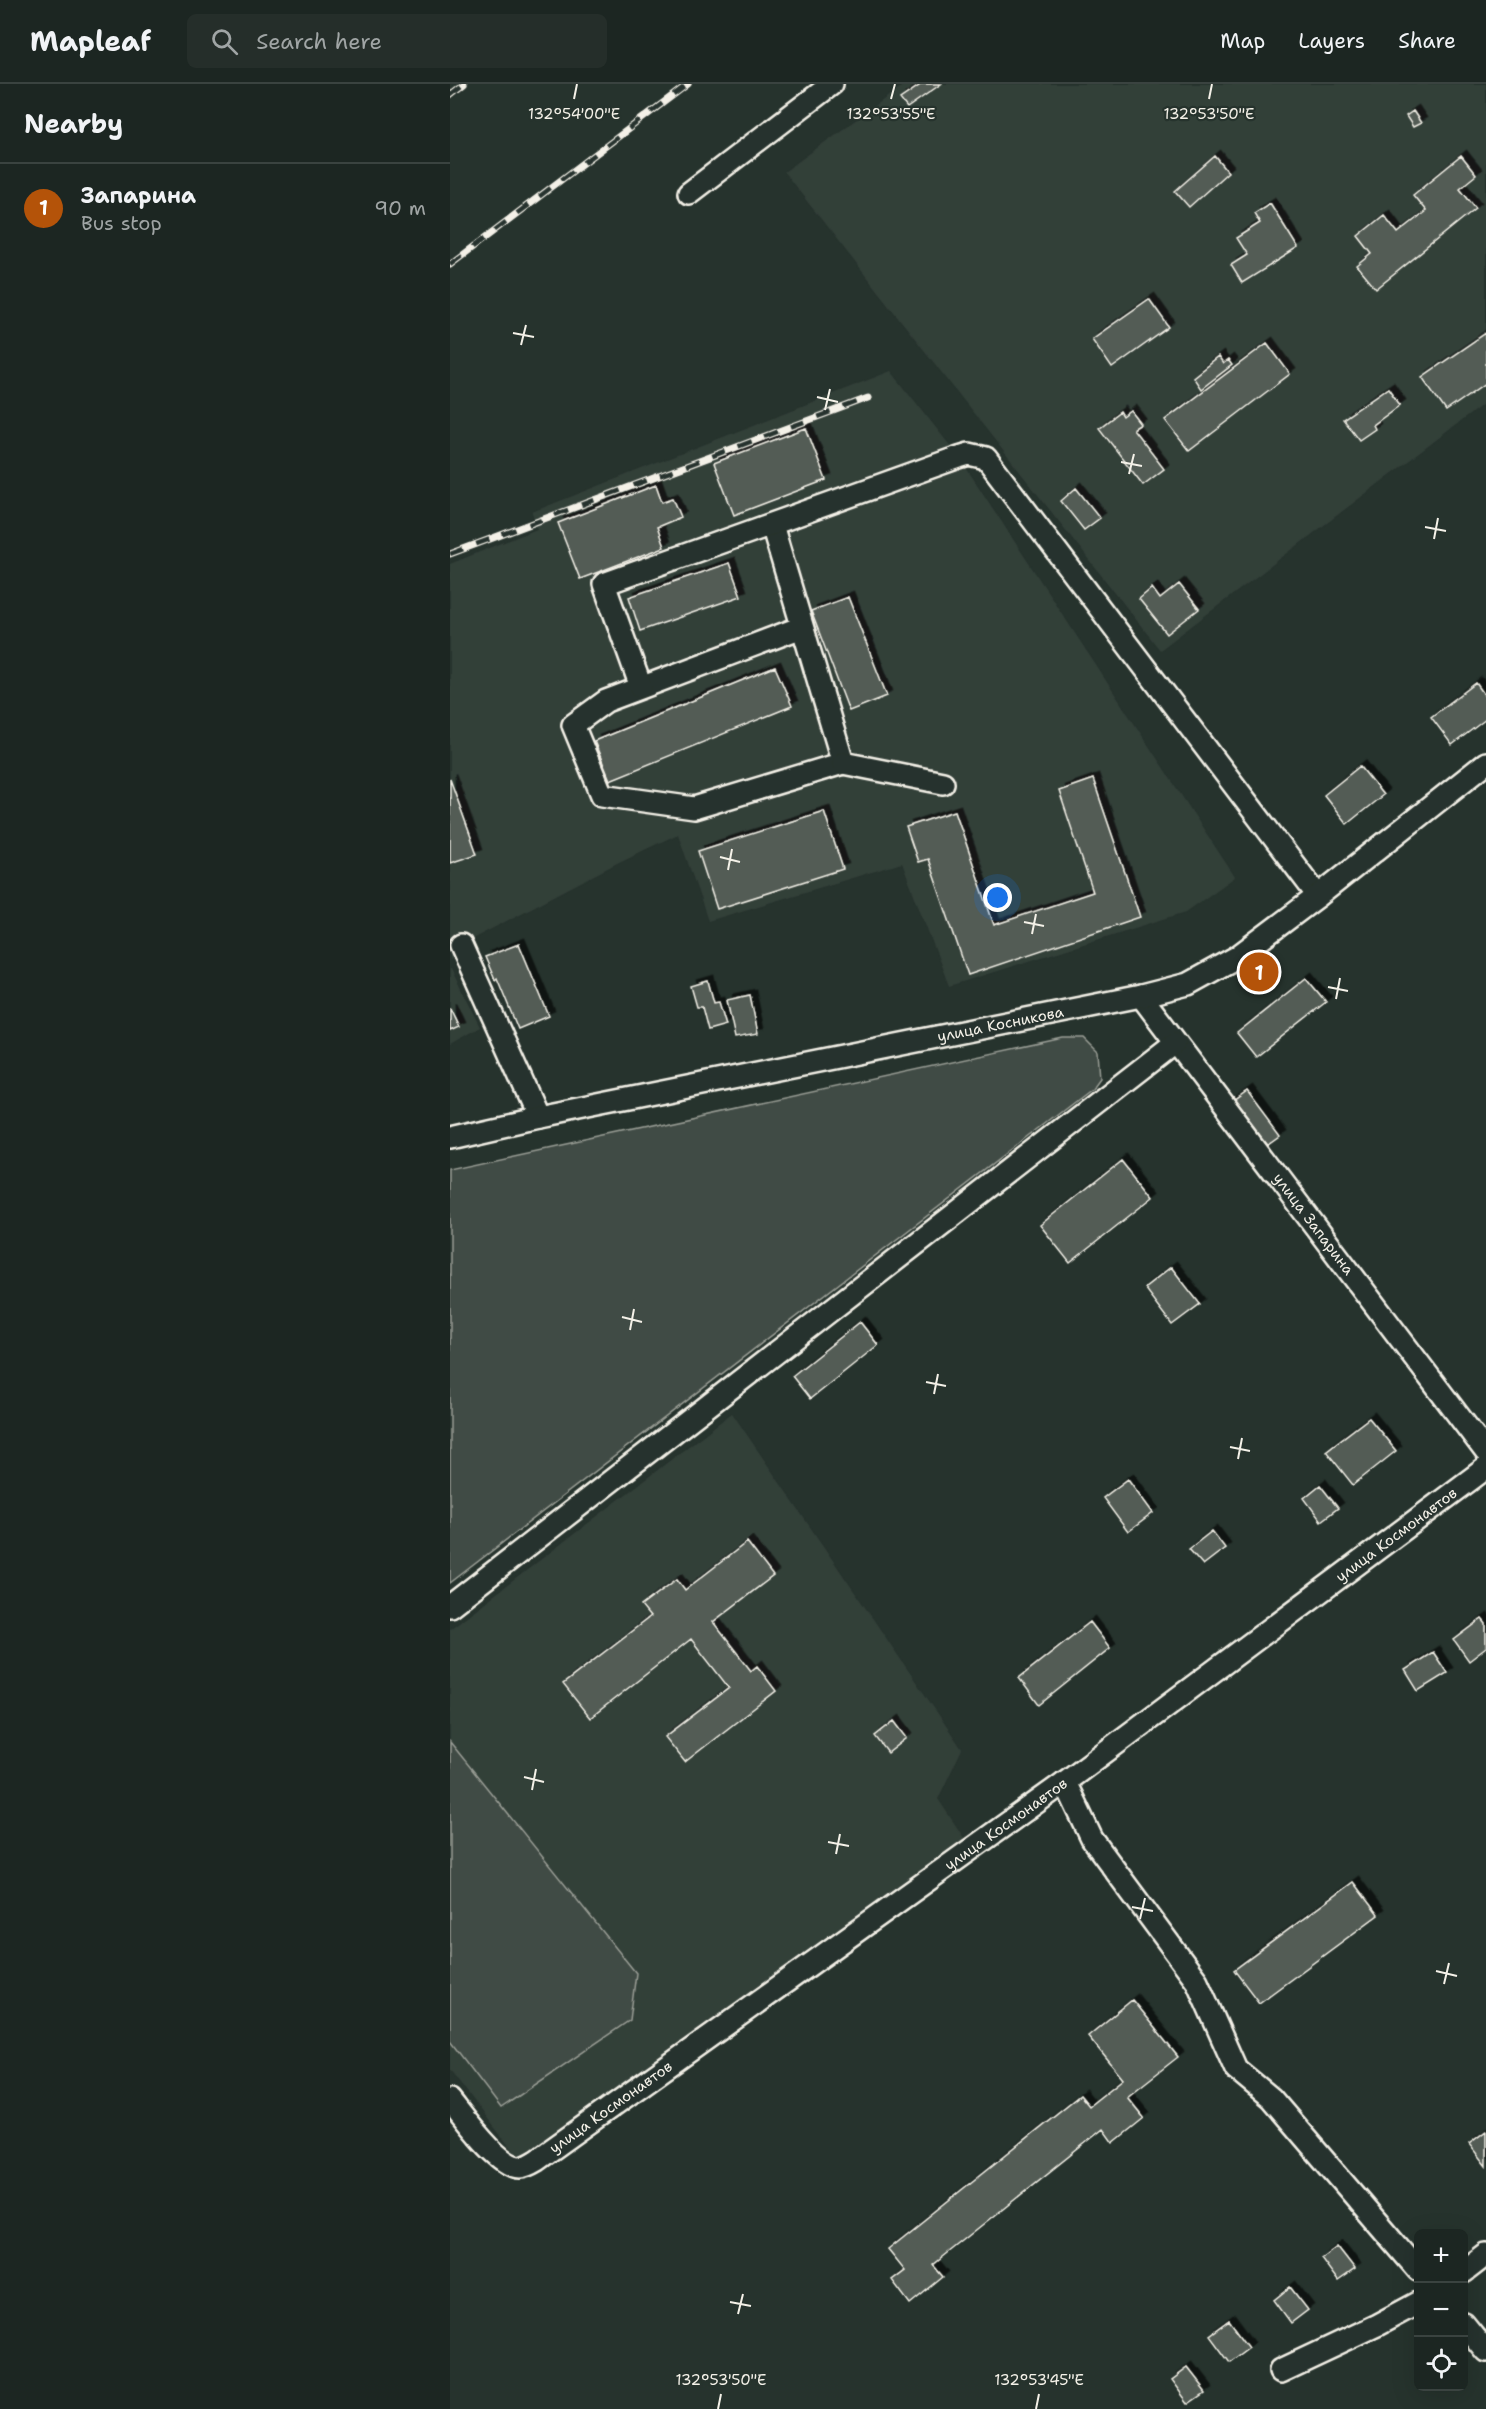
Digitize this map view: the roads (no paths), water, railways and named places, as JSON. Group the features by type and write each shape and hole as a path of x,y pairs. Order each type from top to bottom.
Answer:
{"street":[{"path":"689,193 832,84"},
{"path":"641,687 604,584 959,457 969,454 986,458 1318,896"},
{"path":"772,525 843,763"},
{"path":"802,627 606,701 573,725 602,795 694,808 843,763 943,783"},
{"name":"улица Косникова","path":"450,1137 538,1117 1141,996 1188,984 1236,957 1318,896 1486,762"},
{"path":"461,945 538,1117"},
{"name":"улица Запарина","path":"1141,996 1175,1044 1486,1452"},
{"path":"450,1606 1175,1044"},
{"name":"улица Космонавтов","path":"450,2100 473,2130 510,2165 520,2167 547,2154 1065,1782 1486,1468"},
{"path":"1065,1782 1092,1839 1197,1981 1236,2069 1271,2098 1414,2264"},
{"path":"1468,2269 1486,2255"},
{"path":"1281,2370 1414,2306"},
{"path":"1468,2329 1486,2351"}],"railway":[{"path":"450,95 464,84"},
{"path":"450,264 688,84"},
{"path":"450,554 868,398"}],"place":[{"name":"Запарина","path":"1259,972"}]}
